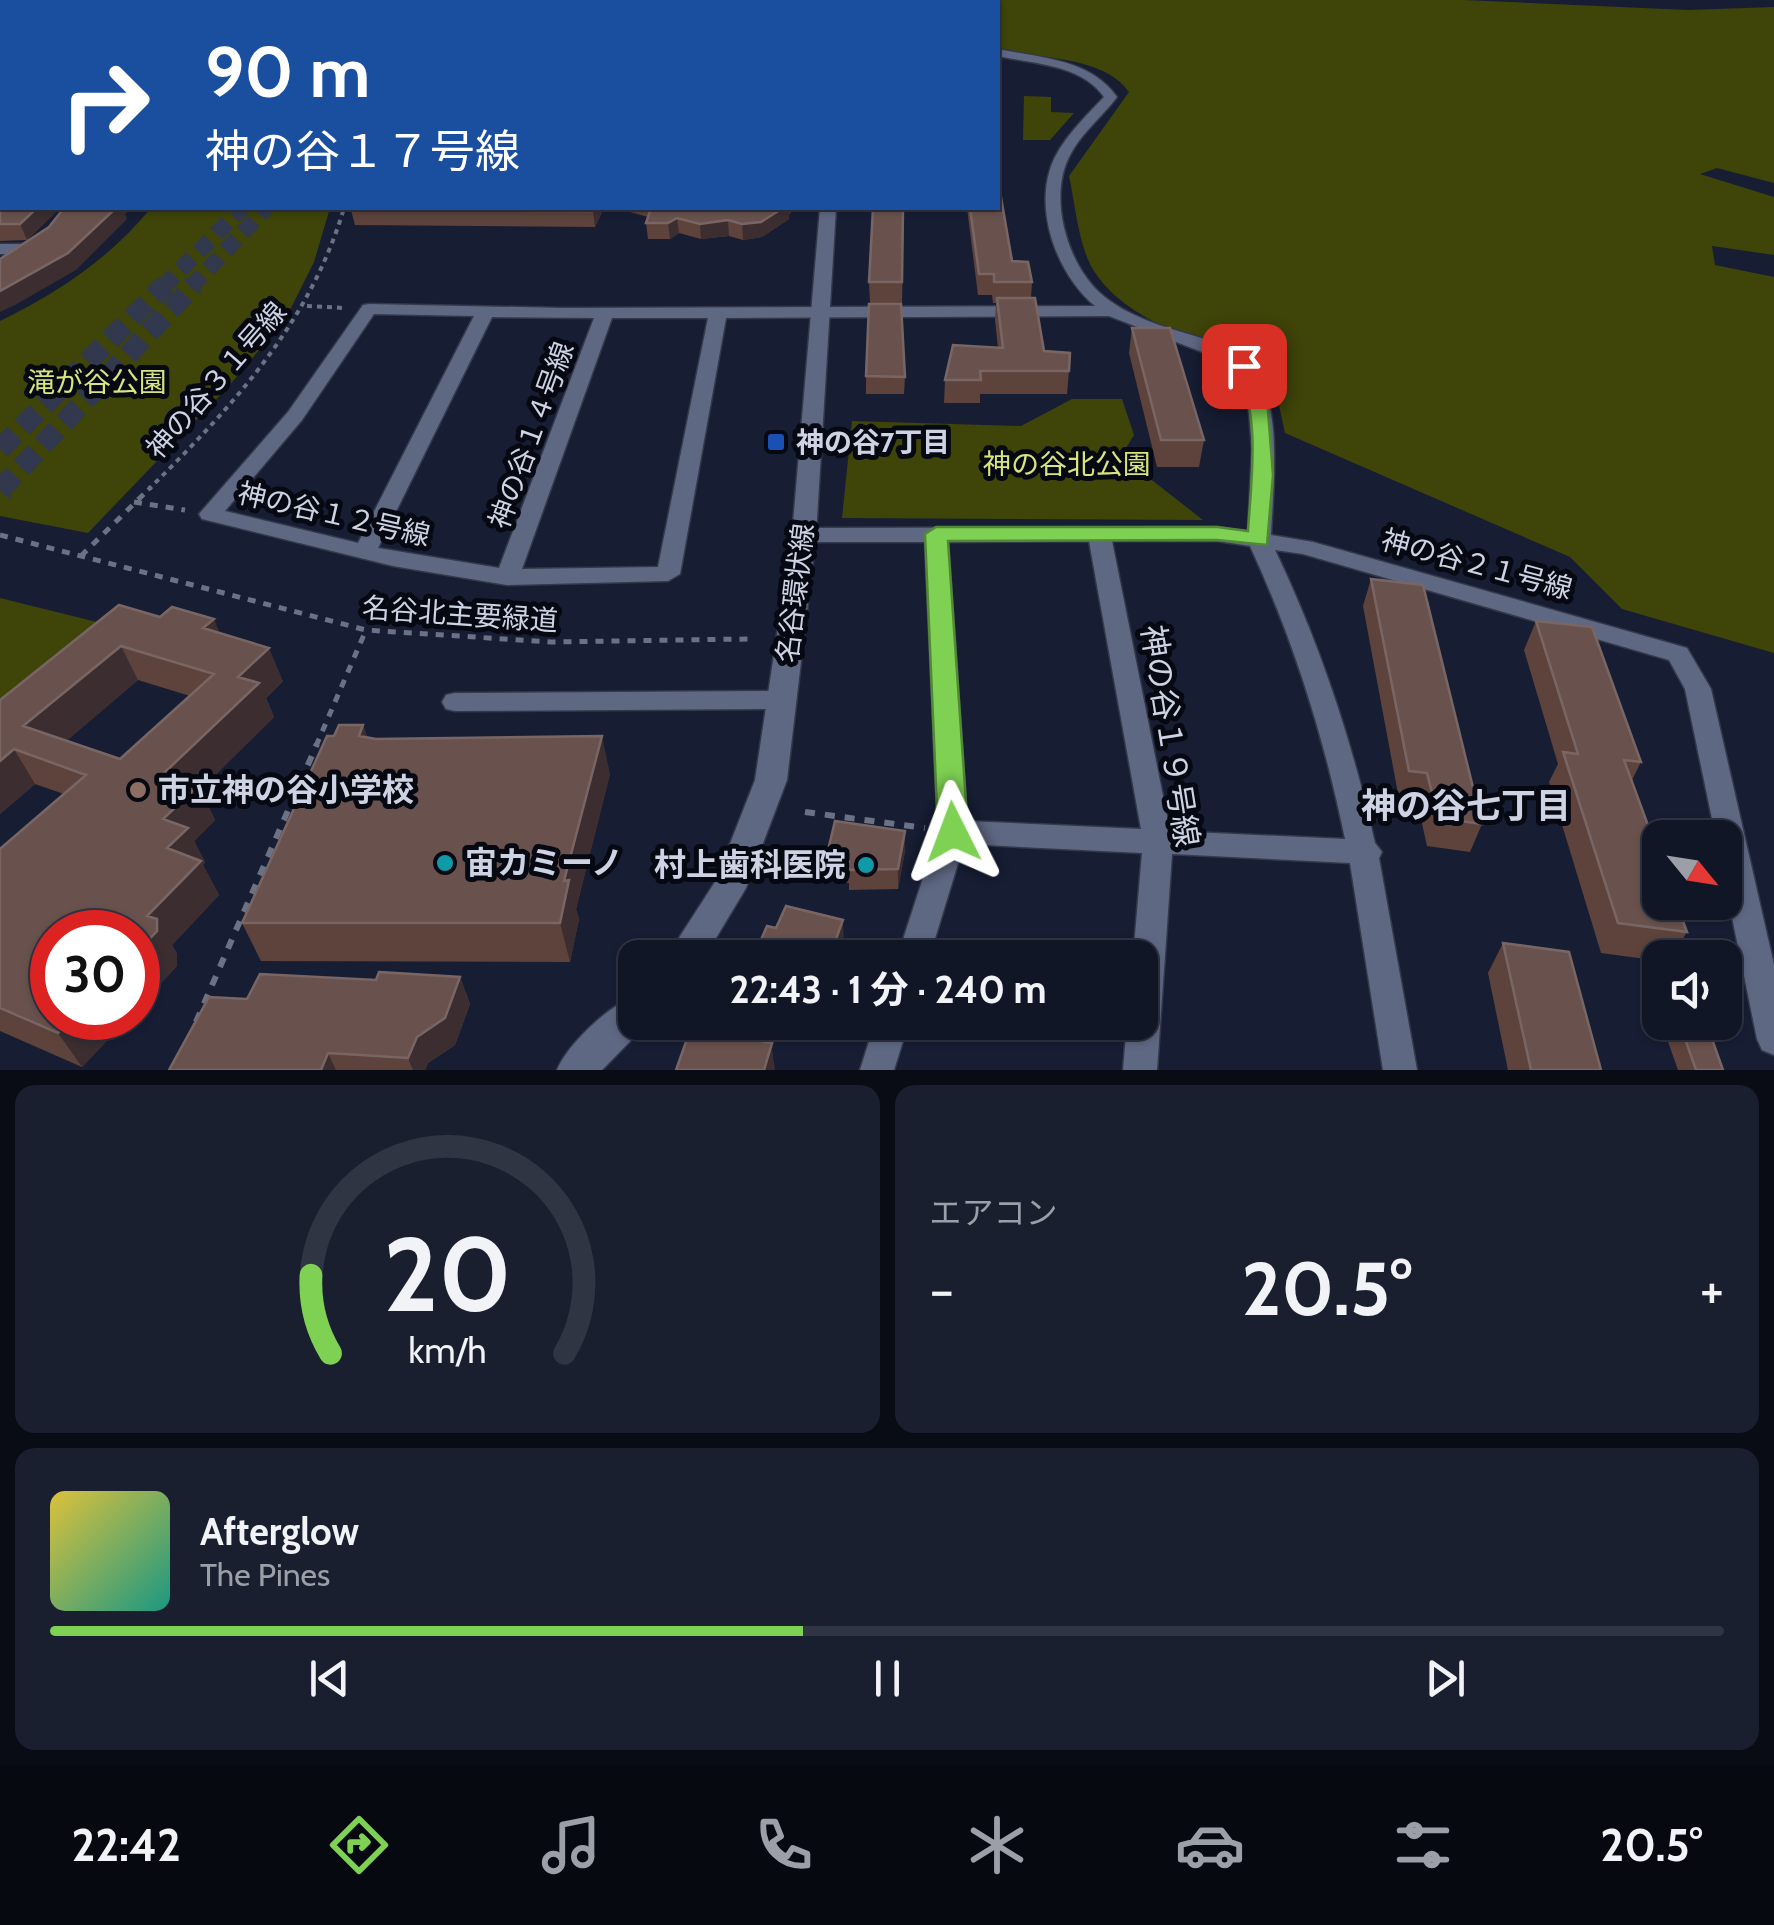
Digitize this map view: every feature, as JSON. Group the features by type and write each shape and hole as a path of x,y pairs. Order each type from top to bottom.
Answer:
{"street":[{"path":"1000,55 1097,79 1111,97 1063,154 1050,184 1071,273 1107,311"},
{"name":"名谷環状線","path":"696,940 729,888 770,780 804,535 828,210"},
{"path":"0,249 42,244 15,266"},
{"path":"369,309 605,313 1107,311 1244,366 1257,386 1262,475 1259,540 1284,588 1328,701 1367,852 1400,1070"},
{"name":"神の谷１２号線","path":"369,309 332,372 267,454 210,514 365,552 508,577 668,574 718,313"},
{"path":"365,552 485,312"},
{"name":"神の谷１４号線","path":"508,577 605,313"},
{"path":"919,940 953,832 936,534"},
{"name":"神の谷１９号線","path":"1099,534 1158,844 1140,1070"},
{"name":"神の谷２１号線","path":"804,535 1217,534 1322,552 1678,654 1698,689 1774,1039"},
{"path":"455,702 782,700"},
{"path":"953,832 1367,852"},
{"path":"576,1070 618,1029"},
{"path":"876,1070 886,1040"}],"path":[{"name":"神の谷３１号線","path":"81,556 212,421 308,306 340,230 344,210"},
{"path":"308,306 369,309"},
{"path":"134,502 210,514"},
{"name":"名谷北主要緑道","path":"0,536 366,630 552,642 748,638"},
{"path":"191,1033 366,630"},
{"path":"805,812 953,832"}],"green space":[{"path":"1000,0 1464,0 1688,10 1774,7 1774,183 1717,168 1700,174 1774,197 1774,255 1712,246 1715,265 1774,277 1774,653 1622,609 1570,557 1285,433 1270,365 1171,329 1125,304 1091,266 1080,234 1069,176 1129,92 1103,71 1000,51"},
{"path":"1024,96 1051,97 1051,112 1074,113 1050,140 1023,140"},
{"name":"滝が谷公園","path":"149,210 329,210 314,262 286,318 228,387 88,533 0,516 0,321 82,273"},
{"name":"神の谷北公園","path":"1072,399 1122,399 1134,435 1121,456 1203,520 842,518 852,421 1021,426"},
{"path":"0,598 137,632 0,742"}],"building":[{"path":"1000,192 1012,261 1028,262 1032,282 994,282 994,274 979,274 970,210 1000,210"},
{"path":"0,210 35,210 20,224 0,224"},
{"path":"62,210 114,210 68,253 0,291 0,259 49,227"},
{"path":"351,210 594,210 593,211"},
{"path":"650,210 780,210 761,222 742,224 728,220 700,224 677,218 668,223 646,223"},
{"path":"873,210 903,210 902,282 869,282"},
{"path":"997,298 1035,298 1044,351 1070,353 1069,371 980,371 981,380 945,380 953,345 1003,348"},
{"path":"869,304 901,304 905,377 866,376"},
{"path":"1132,328 1170,328 1204,440 1161,440"},
{"path":"1371,579 1423,585 1482,824 1438,818 1427,773 1409,771"},
{"path":"119,605 160,617 172,607 214,619 203,628 269,648 238,677 259,683 163,774 198,786 163,819 188,828 167,848 201,861 153,910 30,910 30,1021 0,1008 0,849 86,775 14,749 0,761 0,700","holes":["121,646 214,674 120,759 23,726"]},
{"path":"1536,621 1592,627 1641,762 1624,760 1646,820 1642,820 1642,920 1683,920 1687,932 1618,923 1563,752 1578,754"},
{"name":"宙カミーノ","path":"339,725 363,725 359,736 376,739 602,736 564,881 569,880 560,923 242,923 327,736 334,736"},
{"path":"835,821 905,831 898,869 849,870 849,862 826,859"},
{"path":"786,906 843,920 836,940 761,940 767,926 776,928"},
{"path":"1503,943 1569,952 1601,1070 1531,1070"},
{"path":"379,972 460,977 445,1018 417,1037 408,1058 328,1053 321,1070 169,1070 209,997 247,999 260,974 376,980"},
{"path":"687,1040 772,1043 764,1070 676,1070"},
{"path":"1685,1040 1712,1040 1723,1070 1696,1070"}],"tunnel":[{"path":"165,285 240,210"},
{"path":"191,287 264,210"},
{"path":"0,449 165,285"},
{"path":"3,487 0,490 194,285"}],"place":[{"name":"神の谷7丁目","path":"776,442"},
{"name":"市立神の谷小学校","path":"138,790"},
{"name":"宙カミーノ","path":"445,863"},
{"name":"村上歯科医院","path":"866,865"}],"district":[{"name":"神の谷七丁目","path":"1466,806"}],"route":[{"path":"953,832 936,534 1217,534 1259,540 1262,475 1257,386 1244,366"}]}
